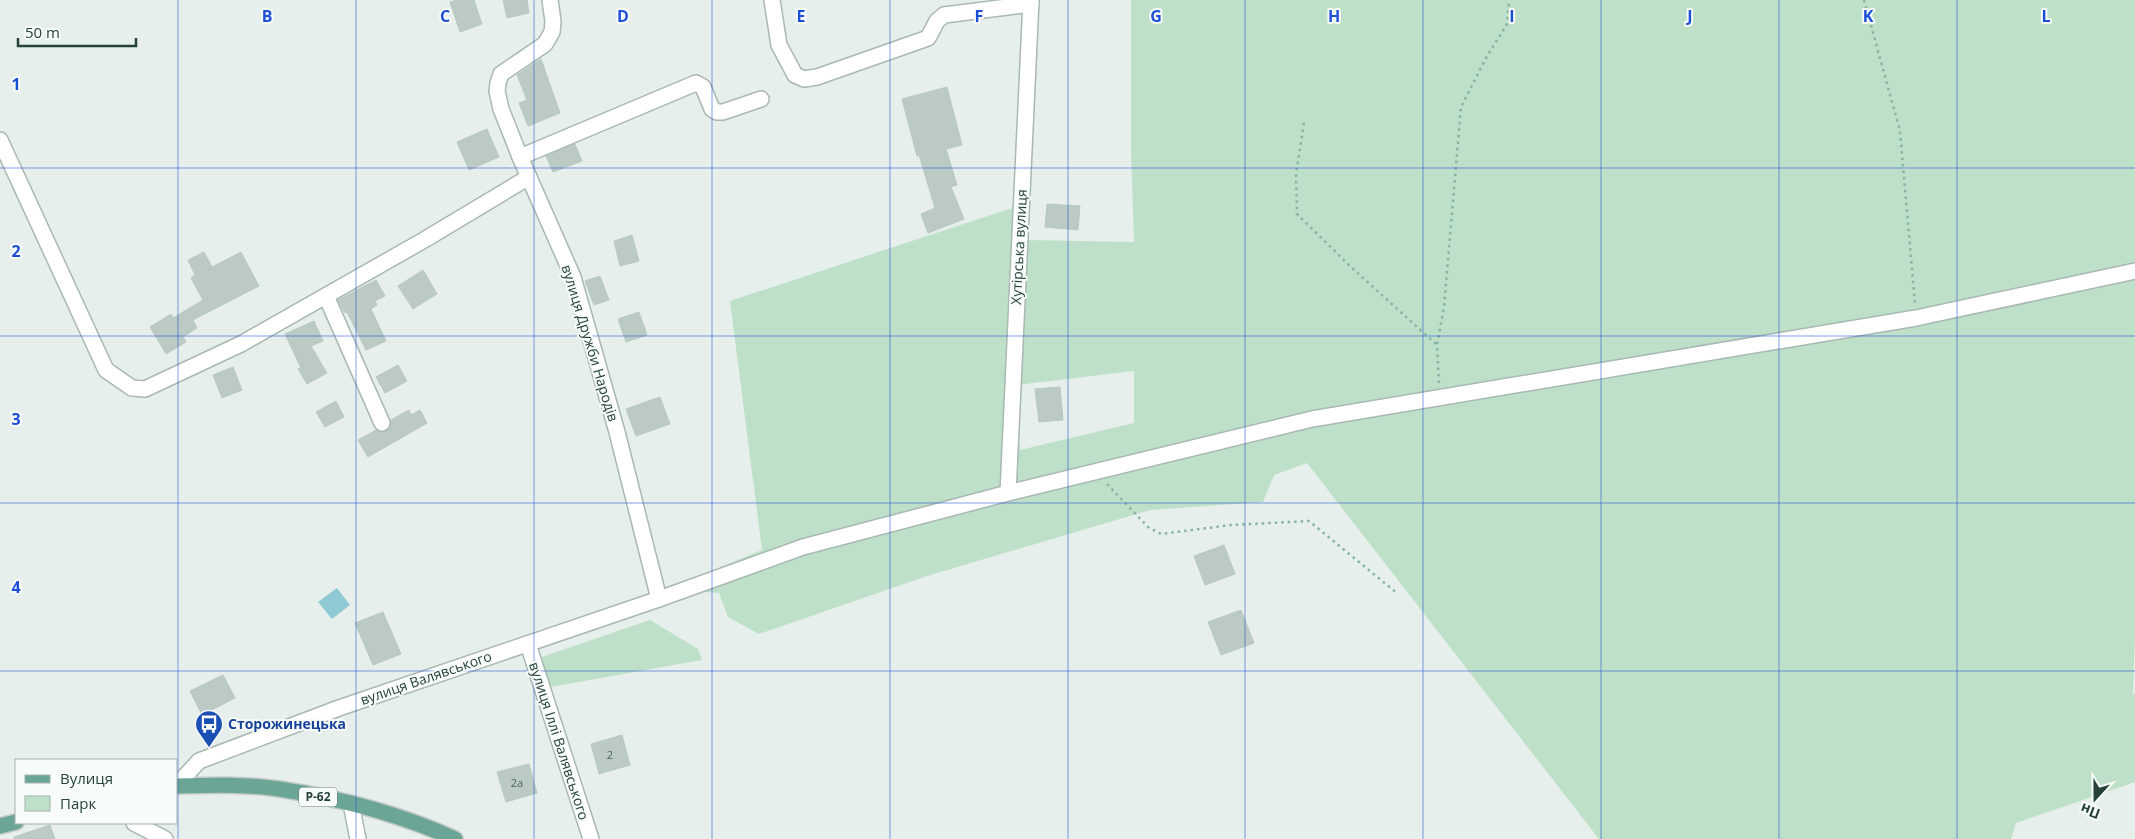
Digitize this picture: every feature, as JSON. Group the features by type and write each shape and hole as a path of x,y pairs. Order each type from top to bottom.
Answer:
{"main road":[{"name":"Р-62","path":"178,786 278,788 351,804 434,830 455,839"},
{"path":"0,826 15,822"}],"street":[{"name":"вулиця Дружби Народів","path":"550,0 553,21 552,32 545,44 501,74 497,91 501,109 520,157 573,277 617,432 659,599"},
{"path":"772,0 779,45 795,75 804,79 817,77 928,38 936,21 944,15 1031,2"},
{"name":"Хутірська вулиця","path":"1008,493 1031,2"},
{"path":"520,157 696,83 703,88 712,109 717,112 723,112 761,99"},
{"path":"0,140 106,370 132,388 144,390 202,364 326,296 529,177"},
{"name":"вулиця Валявського","path":"178,784 199,761 339,708 659,599 803,547 1008,493 1312,419 1440,396 1916,318 2135,270"},
{"path":"326,296 382,423"},
{"name":"вулиця Іллі Валявського","path":"528,644 591,839"},
{"path":"351,804 358,839"},
{"path":"136,824 165,839"}],"path":[{"path":"1440,396 1437,345 1444,307 1461,107 1486,58 1507,24 1509,0"},
{"path":"1864,0 1900,131 1916,318"},
{"path":"1304,123 1296,174 1297,214 1351,267 1437,345"},
{"path":"1096,472 1148,527 1161,534 1231,525 1309,521 1398,594"}],"green space":[{"path":"1131,0 2135,0 2135,637 2133,694 2135,694 2135,782 2016,823 2011,839 1599,839 1307,463 1274,475 1263,502 1150,510 927,576 759,634 728,617 719,593 668,589 762,550 730,301 1027,203 1026,240 1134,242 1131,152","holes":["1134,371 1134,423 1020,450 1015,408 1017,385"]},
{"path":"650,620 698,649 702,660 539,689 530,661"}],"water":[{"path":"337,588 350,605 332,619 318,602"}],"building":[{"path":"474,0 482,24 460,32 450,2"},
{"path":"503,0 527,0 529,13 507,18"},
{"path":"541,59 560,113 528,126 519,103 527,100 517,75"},
{"path":"947,87 962,145 946,149 957,185 951,187 964,219 928,233 921,214 935,208 919,155 917,156 902,99"},
{"path":"487,129 499,157 469,170 457,142"},
{"path":"575,144 582,161 553,172 546,156"},
{"path":"1047,204 1080,206 1078,230 1045,227"},
{"path":"632,235 639,261 620,266 614,241"},
{"path":"204,252 212,267 241,252 259,286 193,320 197,328 183,337 186,342 166,354 150,327 171,314 173,318 203,300 191,278 195,275 188,260"},
{"path":"423,270 437,294 413,309 398,286"},
{"path":"600,276 609,300 594,305 585,281"},
{"path":"376,280 385,296 375,301 377,305 371,309 386,341 366,350 347,312 345,313 338,300"},
{"path":"639,312 647,335 626,342 618,319"},
{"path":"314,321 323,341 311,346 327,373 307,384 298,369 301,368 285,334"},
{"path":"398,365 407,381 385,393 376,377"},
{"path":"233,367 242,390 222,398 213,375"},
{"path":"1060,387 1063,420 1039,422 1035,389"},
{"path":"660,397 670,424 636,436 626,409"},
{"path":"336,401 344,417 325,427 316,412"},
{"path":"409,410 411,415 420,410 427,423 368,457 358,440 376,430 386,431 390,428 391,420"},
{"path":"1224,545 1235,574 1205,585 1194,556"},
{"path":"1241,610 1254,643 1221,655 1208,622"},
{"path":"383,612 401,654 373,665 355,623"},
{"path":"223,675 235,698 202,715 190,691"},
{"path":"622,735 630,765 599,774 591,744"},
{"path":"529,764 537,793 506,802 497,772"},
{"path":"50,825 55,839 14,839 14,837"}],"place":[{"name":"Сторожинецька","path":"209,748"}]}
